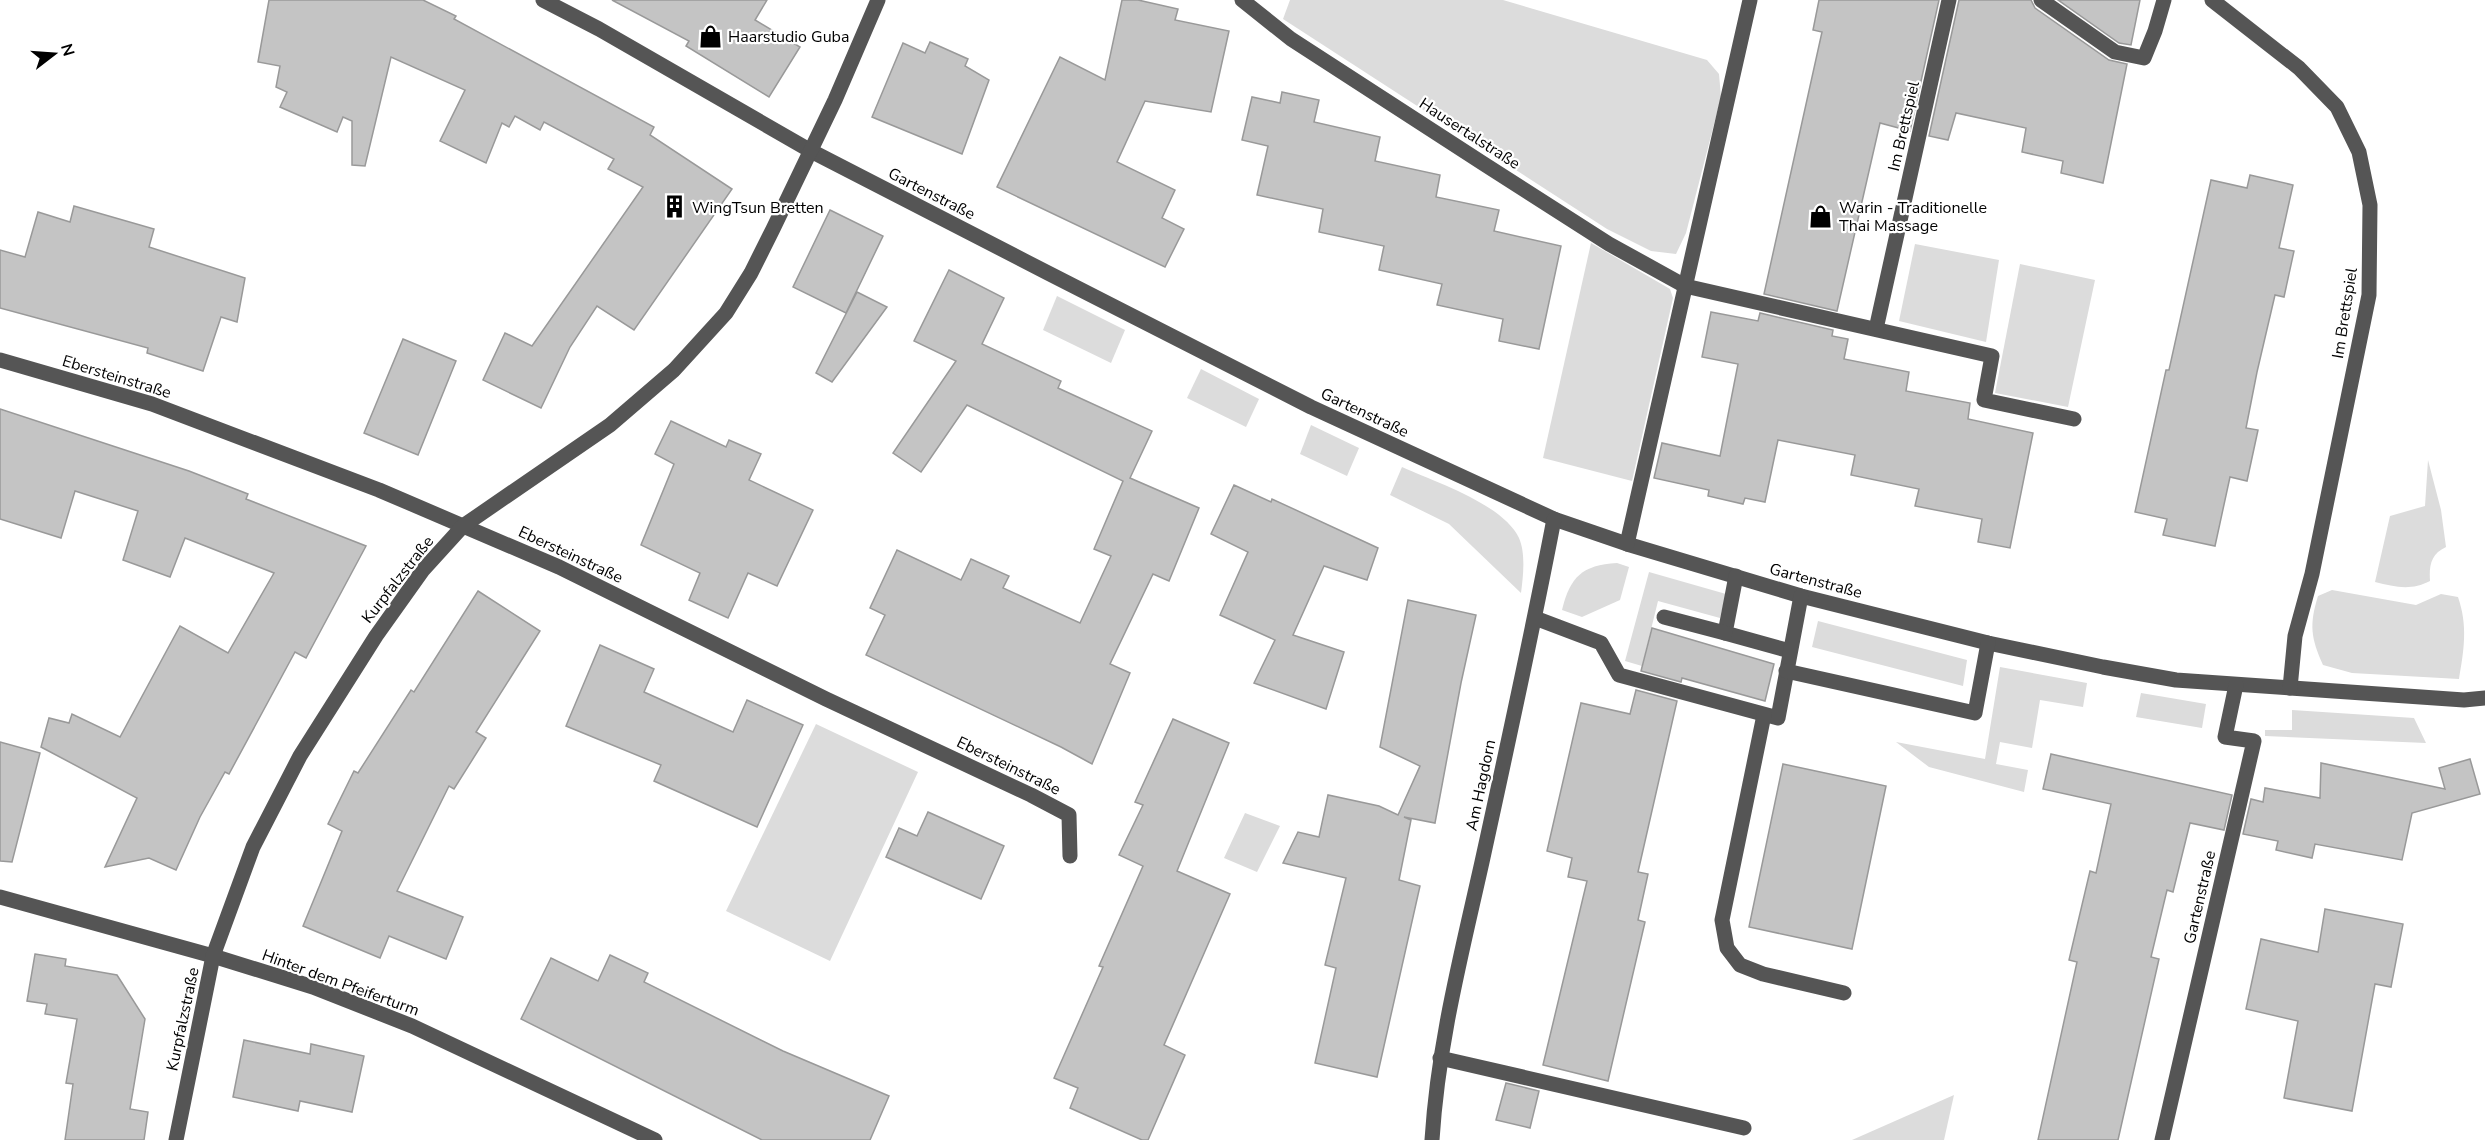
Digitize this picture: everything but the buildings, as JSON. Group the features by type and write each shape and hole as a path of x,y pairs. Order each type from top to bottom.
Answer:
{"street":[{"name":"Gartenstraße","path":"543,0 610,34 811,151 1311,407 1554,519 1627,544 1801,596 1988,643 2176,680 2464,700 2485,698"},
{"name":"Kurpfalzstraße","path":"176,1140 213,956 253,847 300,756 376,636 423,570 463,526 610,425 674,370 726,313 745,283 811,151 878,0"},
{"name":"Hausertalstraße","path":"1242,0 1292,39 1599,238 1685,286"},
{"path":"1627,544 1750,0"},
{"name":"Im Brettspiel","path":"1876,329 1949,0"},
{"path":"2041,0 2115,52 2144,58 2164,0"},
{"name":"Im Brettspiel","path":"2212,0 2299,68 2337,107 2359,152 2370,205 2369,295 2312,574 2295,636 2290,688"},
{"path":"1685,286 1992,356 1984,400 2074,419"},
{"name":"Ebersteinstraße","path":"0,360 152,404 379,490 559,567 826,699 1021,790 1069,815 1070,856"},
{"name":"Am Hagdorn","path":"1432,1140 1440,1058 1455,976 1535,618 1554,519"},
{"path":"1725,633 1736,576"},
{"path":"1535,618 1601,644 1619,675 1778,718 1801,596"},
{"path":"1664,617 1790,651"},
{"path":"1786,671 1975,713 1988,643"},
{"name":"Gartenstraße","path":"2162,1140 2253,741 2225,737 2236,685"},
{"path":"1764,715 1722,920 1727,948 1740,965 1763,974 1844,993"},
{"name":"Hinter dem Pfeiferturm","path":"0,897 213,956 313,987 411,1026 655,1140"},
{"path":"1440,1058 1744,1128"}],"shaded area":[{"path":"1290,0 1503,0 1707,60 1719,74 1721,97 1686,233 1676,254 1651,251 1607,229 1283,19"},
{"path":"1591,243 1670,289 1673,298 1632,481 1543,458"},
{"path":"1915,244 1999,260 1986,342 1899,321"},
{"path":"2020,264 2095,280 2068,407 1995,393"},
{"path":"1057,296 1125,330 1111,363 1043,330"},
{"path":"1201,369 1259,399 1246,427 1187,398"},
{"path":"1311,425 1359,448 1347,476 1300,454"},
{"path":"2428,460 2441,510 2446,547 2437,553 2432,561 2430,581 2410,587 2396,587 2375,582 2390,516 2425,506"},
{"path":"1402,467 1467,495 1499,515 1511,526 1519,538 1523,551 1521,593 1449,524 1390,495"},
{"path":"1617,563 1629,567 1620,600 1582,617 1562,610 1569,589 1579,575 1595,567"},
{"path":"1649,572 1726,594 1720,618 1658,601 1642,666 1625,661"},
{"path":"2332,590 2416,605 2441,594 2458,597 2464,628 2464,648 2459,679 2352,673 2323,665 2316,647 2312,623 2318,596"},
{"path":"1818,621 1967,660 1963,686 1812,647"},
{"path":"2000,667 2087,683 2083,707 2040,700 2032,748 2000,742 1996,764 2028,770 2024,792 1929,767 1896,742 1985,759"},
{"path":"2141,693 2206,704 2202,728 2136,717"},
{"path":"2292,710 2414,718 2426,743 2265,736 2265,730 2292,730"},
{"path":"816,724 918,772 830,961 726,911"},
{"path":"1245,813 1280,826 1257,872 1224,858"},
{"path":"1954,1095 1944,1140 1852,1140"}],"place":[{"name":"Haarstudio Guba","path":"710,36"},
{"name":"WingTsun Bretten","path":"674,207"},
{"name":"Warin - Traditionelle Thai Massage","path":"1821,216"}]}
